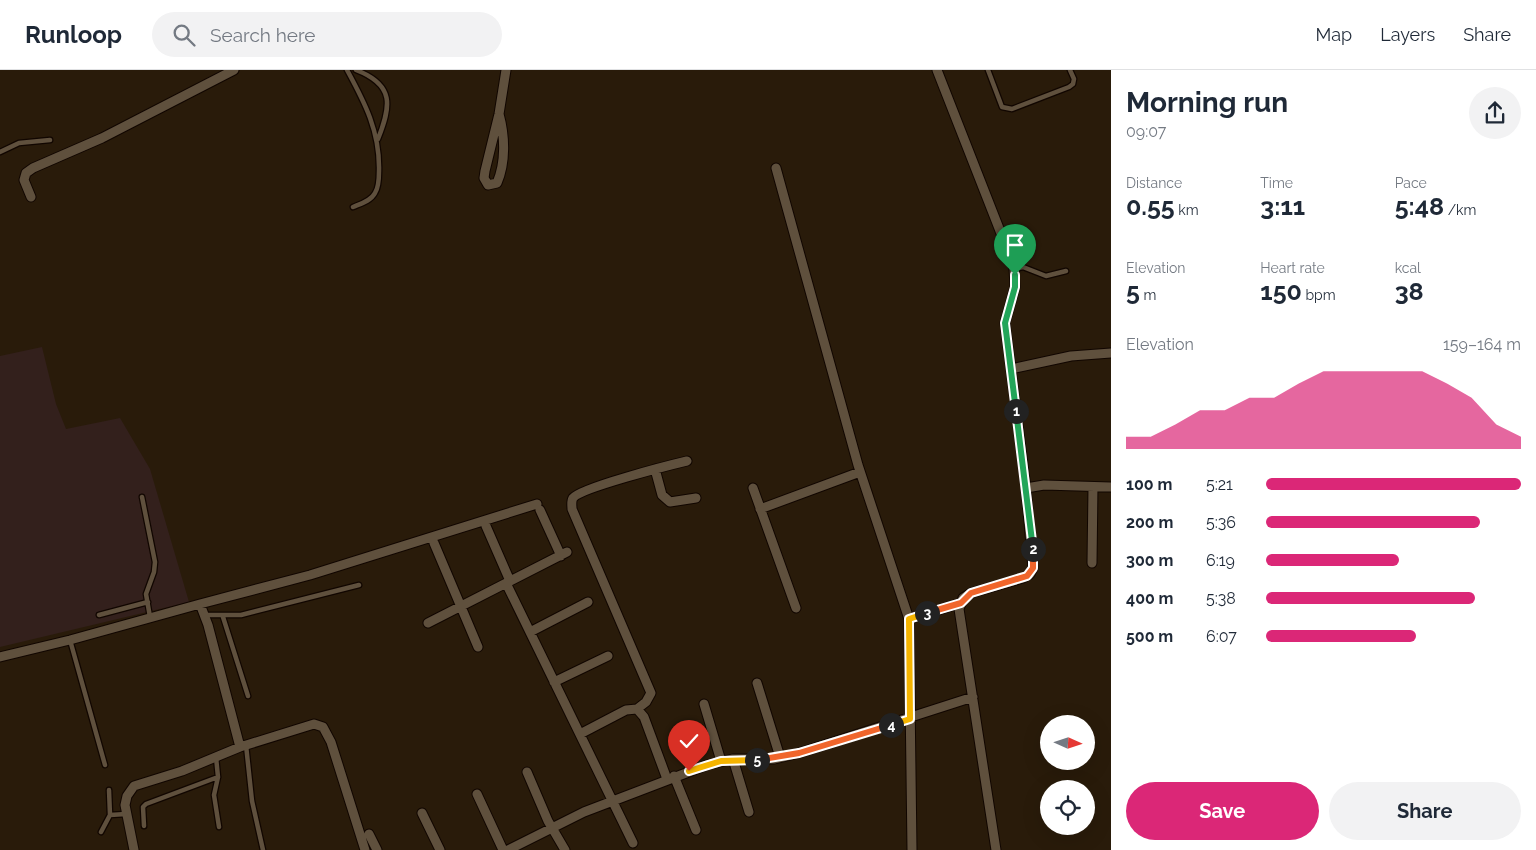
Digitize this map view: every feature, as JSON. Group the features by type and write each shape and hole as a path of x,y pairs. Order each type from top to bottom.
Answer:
{"street":[{"path":"31,197 24,180 26,173 33,168 102,138 234,70"},
{"path":"500,114 504,140 501,168 497,183 488,185 484,178 485,171 500,114 506,70"},
{"path":"909,619 961,603 971,593 1023,578 1032,572 1034,560 1005,323 1015,287 1014,269 937,70"},
{"path":"776,168 860,472 909,619 912,850"},
{"path":"1011,369 1072,356 1111,353"},
{"path":"580,734 626,710 637,709 646,702 651,693 572,509 572,502 576,495 618,479 687,461"},
{"path":"655,469 662,495 670,502 696,498"},
{"path":"760,509 860,472"},
{"path":"1026,488 1044,486 1111,487"},
{"path":"1092,563 1094,487"},
{"path":"753,488 796,608"},
{"path":"0,657 310,575 539,507 564,554 428,623"},
{"path":"486,526 530,632 633,843"},
{"path":"434,543 478,647"},
{"path":"530,632 588,602"},
{"path":"961,603 960,618 996,850"},
{"path":"200,604 205,615 243,746"},
{"path":"554,682 608,656"},
{"path":"757,683 780,758"},
{"path":"508,850 612,800 721,761 780,758 836,743 973,697"},
{"path":"704,704 721,761"},
{"path":"637,709 644,717 696,830"},
{"path":"134,850 127,814 127,796 134,786 182,771 243,746 314,724 323,727 331,742 365,850"},
{"path":"733,759 749,812"},
{"path":"527,772 565,850"},
{"path":"478,794 503,850"},
{"path":"422,813 440,850"},
{"path":"369,834 377,850"}],"lane":[{"path":"347,70 378,139"},
{"path":"353,207 372,198 376,192 379,180 378,139 388,108 388,97 371,78 356,70"},
{"path":"988,70 1002,107 1012,109 1069,88 1073,84 1074,79 1070,70"},
{"path":"0,152 19,144 50,140"},
{"path":"1014,269 1024,267 1046,276 1066,271"},
{"path":"142,497 155,562 154,572 147,586 150,618"},
{"path":"205,615 223,617 249,614 359,585"},
{"path":"99,615 148,602"},
{"path":"223,617 248,696"},
{"path":"70,640 106,766"},
{"path":"243,746 252,801 263,850"},
{"path":"216,756 218,777 214,795 220,827"},
{"path":"144,826 144,807 146,804 218,777"},
{"path":"101,832 110,815 109,790"},
{"path":"110,815 127,814"}],"shaded area":[{"path":"42,347 56,404 66,429 120,418 150,469 189,602 0,647 0,356"}],"route":[{"path":"689,771 733,759 760,760 787,756 836,743 910,719 909,619 961,603 971,593 1023,578 1032,572 1034,560 1005,323 1015,287 1015,275"}]}
